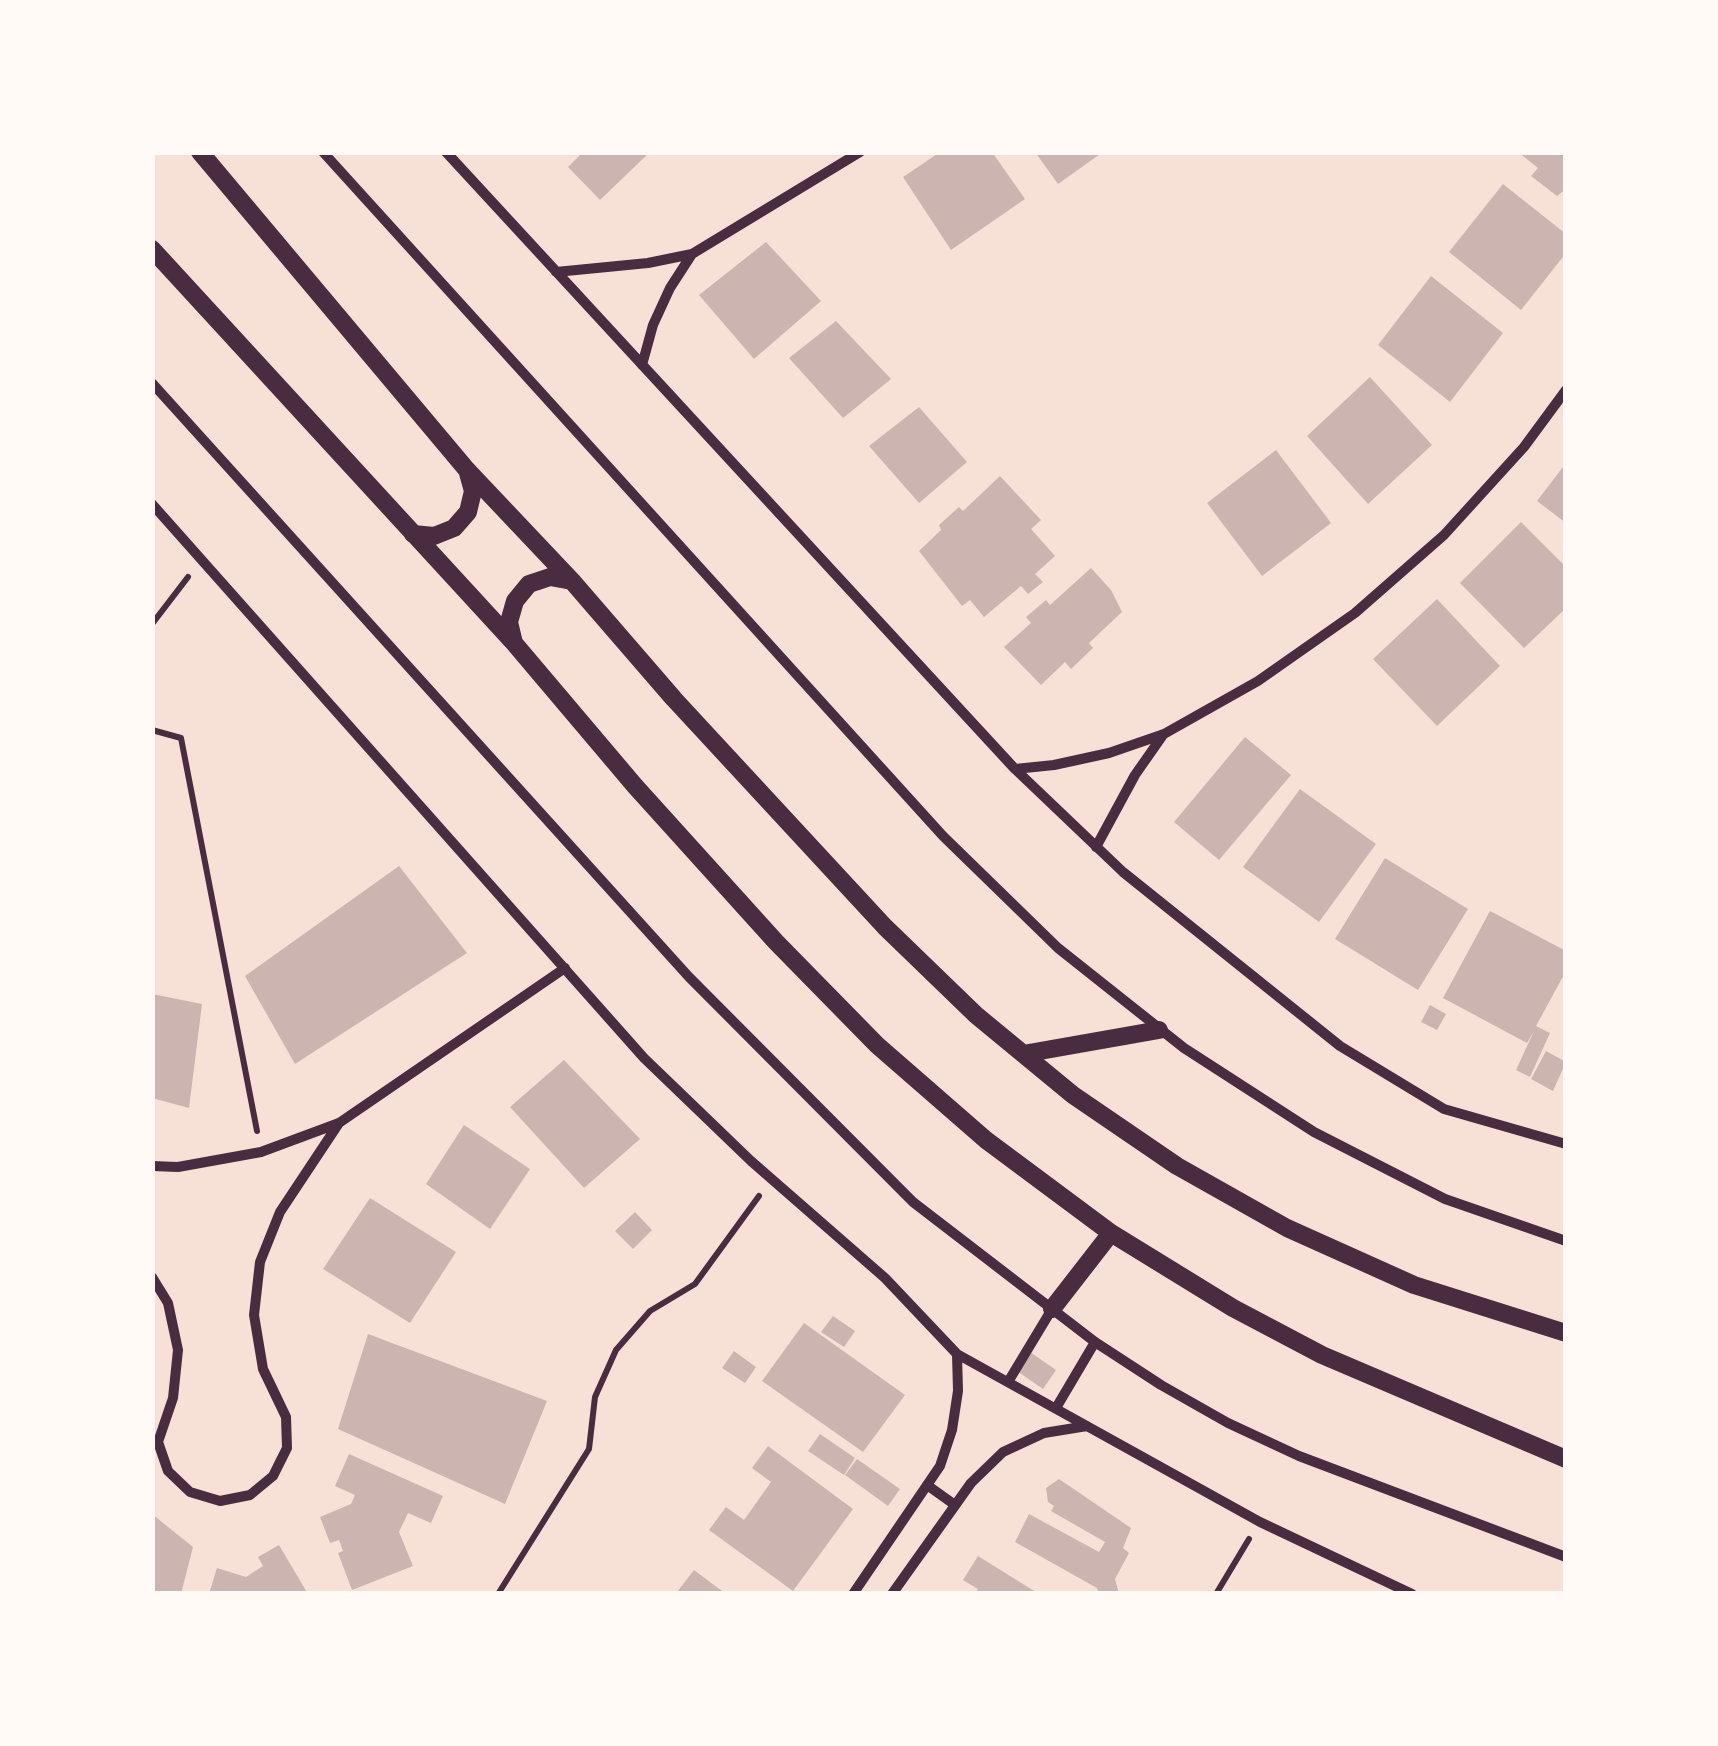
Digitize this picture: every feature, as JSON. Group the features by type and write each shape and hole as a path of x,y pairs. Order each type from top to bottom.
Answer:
{"street":[{"path":"200,152 467,470 885,928 976,1015 1073,1095 1178,1166 1287,1228 1414,1285 1566,1333"},
{"path":"323,152 943,836 1058,948 1159,1030 1250,1093 1378,1167 1445,1200 1566,1240"},
{"path":"446,152 1015,769 1096,848 1340,1046 1444,1109 1566,1144"},
{"path":"556,272 648,263 692,254 860,152"},
{"path":"152,248 514,644 776,942 877,1045 986,1140 1111,1233 1233,1308 1322,1354 1566,1459"},
{"path":"642,365 653,325 692,254"},
{"path":"152,383 689,977 914,1202 1096,1342 1178,1394 1299,1456 1566,1557"},
{"path":"1015,769 1110,753 1164,734 1258,681 1355,613 1444,535 1524,448 1566,390"},
{"path":"412,534 434,536 454,528 468,512 472,491 467,470"},
{"path":"152,504 644,1058 884,1278 957,1354 1260,1522 1412,1594"},
{"path":"514,644 509,622 522,592 530,584 550,577 572,581"},
{"path":"1096,848 1135,775 1164,734"},
{"path":"152,1166 178,1166 261,1152 339,1123 565,968"},
{"path":"1023,1054 1159,1030"},
{"path":"152,1276 168,1303 178,1350 172,1398 158,1442 168,1471 190,1492 220,1500 250,1495 274,1476 286,1448 286,1418 263,1369 254,1315 260,1262 280,1212 339,1123"},
{"path":"1008,1382 1052,1309 1111,1233"},
{"path":"1056,1408 1096,1342"},
{"path":"853,1594 940,1466 952,1430 958,1392 957,1354"},
{"path":"892,1594 955,1504 1004,1452 1044,1432 1088,1426"},
{"path":"927,1485 955,1504"}],"path":[{"path":"152,624 201,559"},
{"path":"152,730 181,738 261,1152"},
{"path":"498,1594 589,1449 595,1397 616,1350 650,1311 695,1284 772,1179"},
{"path":"1216,1594 1260,1522"}],"building":[{"path":"583,152 650,152 600,200 568,167"},
{"path":"940,152 992,152 1025,199 951,250 903,177"},
{"path":"1035,152 1103,152 1058,184"},
{"path":"1518,152 1566,152 1566,189 1557,196 1531,176 1538,168"},
{"path":"1503,184 1566,234 1566,253 1521,310 1449,252"},
{"path":"766,242 821,301 754,359 699,295"},
{"path":"1431,276 1503,333 1450,402 1378,345"},
{"path":"836,321 891,379 843,418 789,358"},
{"path":"1370,377 1432,445 1368,504 1307,436"},
{"path":"919,407 967,462 919,503 869,446"},
{"path":"1276,450 1331,523 1262,576 1207,503"},
{"path":"1566,463 1566,523 1537,501"},
{"path":"1000,476 1041,520 1031,529 1055,556 1035,574 1043,582 1028,594 1021,586 984,617 970,600 962,606 919,551 941,530 939,525 959,507 963,511"},
{"path":"1521,522 1566,567 1566,608 1524,648 1460,583"},
{"path":"1091,568 1111,590 1122,612 1089,643 1093,648 1071,669 1065,662 1041,685 1004,647 1031,623 1026,617 1046,600 1050,605"},
{"path":"1437,599 1500,666 1437,726 1373,659"},
{"path":"1245,737 1291,775 1219,860 1174,822"},
{"path":"1300,789 1376,844 1319,922 1243,867"},
{"path":"1385,858 1468,909 1418,990 1335,939"},
{"path":"399,866 467,953 295,1064 245,976"},
{"path":"1490,911 1566,951 1566,971 1536,1026 1550,1033 1530,1077 1516,1070 1534,1031 1527,1043 1443,998"},
{"path":"152,994 202,1004 189,1108 152,1098"},
{"path":"1430,1005 1446,1014 1437,1030 1421,1022"},
{"path":"1546,1051 1566,1062 1553,1091 1531,1079"},
{"path":"564,1060 640,1139 584,1188 510,1107"},
{"path":"464,1125 530,1169 490,1229 426,1184"},
{"path":"370,1198 456,1252 410,1323 323,1269"},
{"path":"635,1212 652,1230 633,1249 615,1231"},
{"path":"833,1316 855,1331 844,1347 821,1332"},
{"path":"804,1323 905,1395 863,1452 762,1381"},
{"path":"368,1334 547,1401 505,1504 338,1429"},
{"path":"734,1351 756,1367 745,1383 722,1368"},
{"path":"1030,1352 1056,1370 1043,1389 1017,1371"},
{"path":"820,1434 855,1458 844,1475 808,1451"},
{"path":"768,1446 853,1509 793,1591 709,1530 726,1507 744,1520 771,1482 752,1468"},
{"path":"349,1454 443,1496 431,1523 408,1513 399,1532 413,1566 352,1590 338,1553 343,1551 339,1540 330,1543 320,1517 351,1504 355,1495 335,1486"},
{"path":"857,1459 900,1489 888,1506 845,1475"},
{"path":"1059,1479 1131,1528 1123,1548 1129,1553 1115,1579 1119,1594 1099,1594 1097,1588 1015,1542 1029,1514 1099,1552 1105,1542 1051,1511 1054,1506 1048,1502 1046,1488"},
{"path":"152,1514 193,1547 181,1594 152,1594"},
{"path":"279,1545 308,1594 209,1594 217,1568 246,1577 263,1566 258,1557"},
{"path":"978,1556 1039,1594 975,1594 978,1589 963,1580"},
{"path":"694,1570 726,1594 677,1592"}]}
